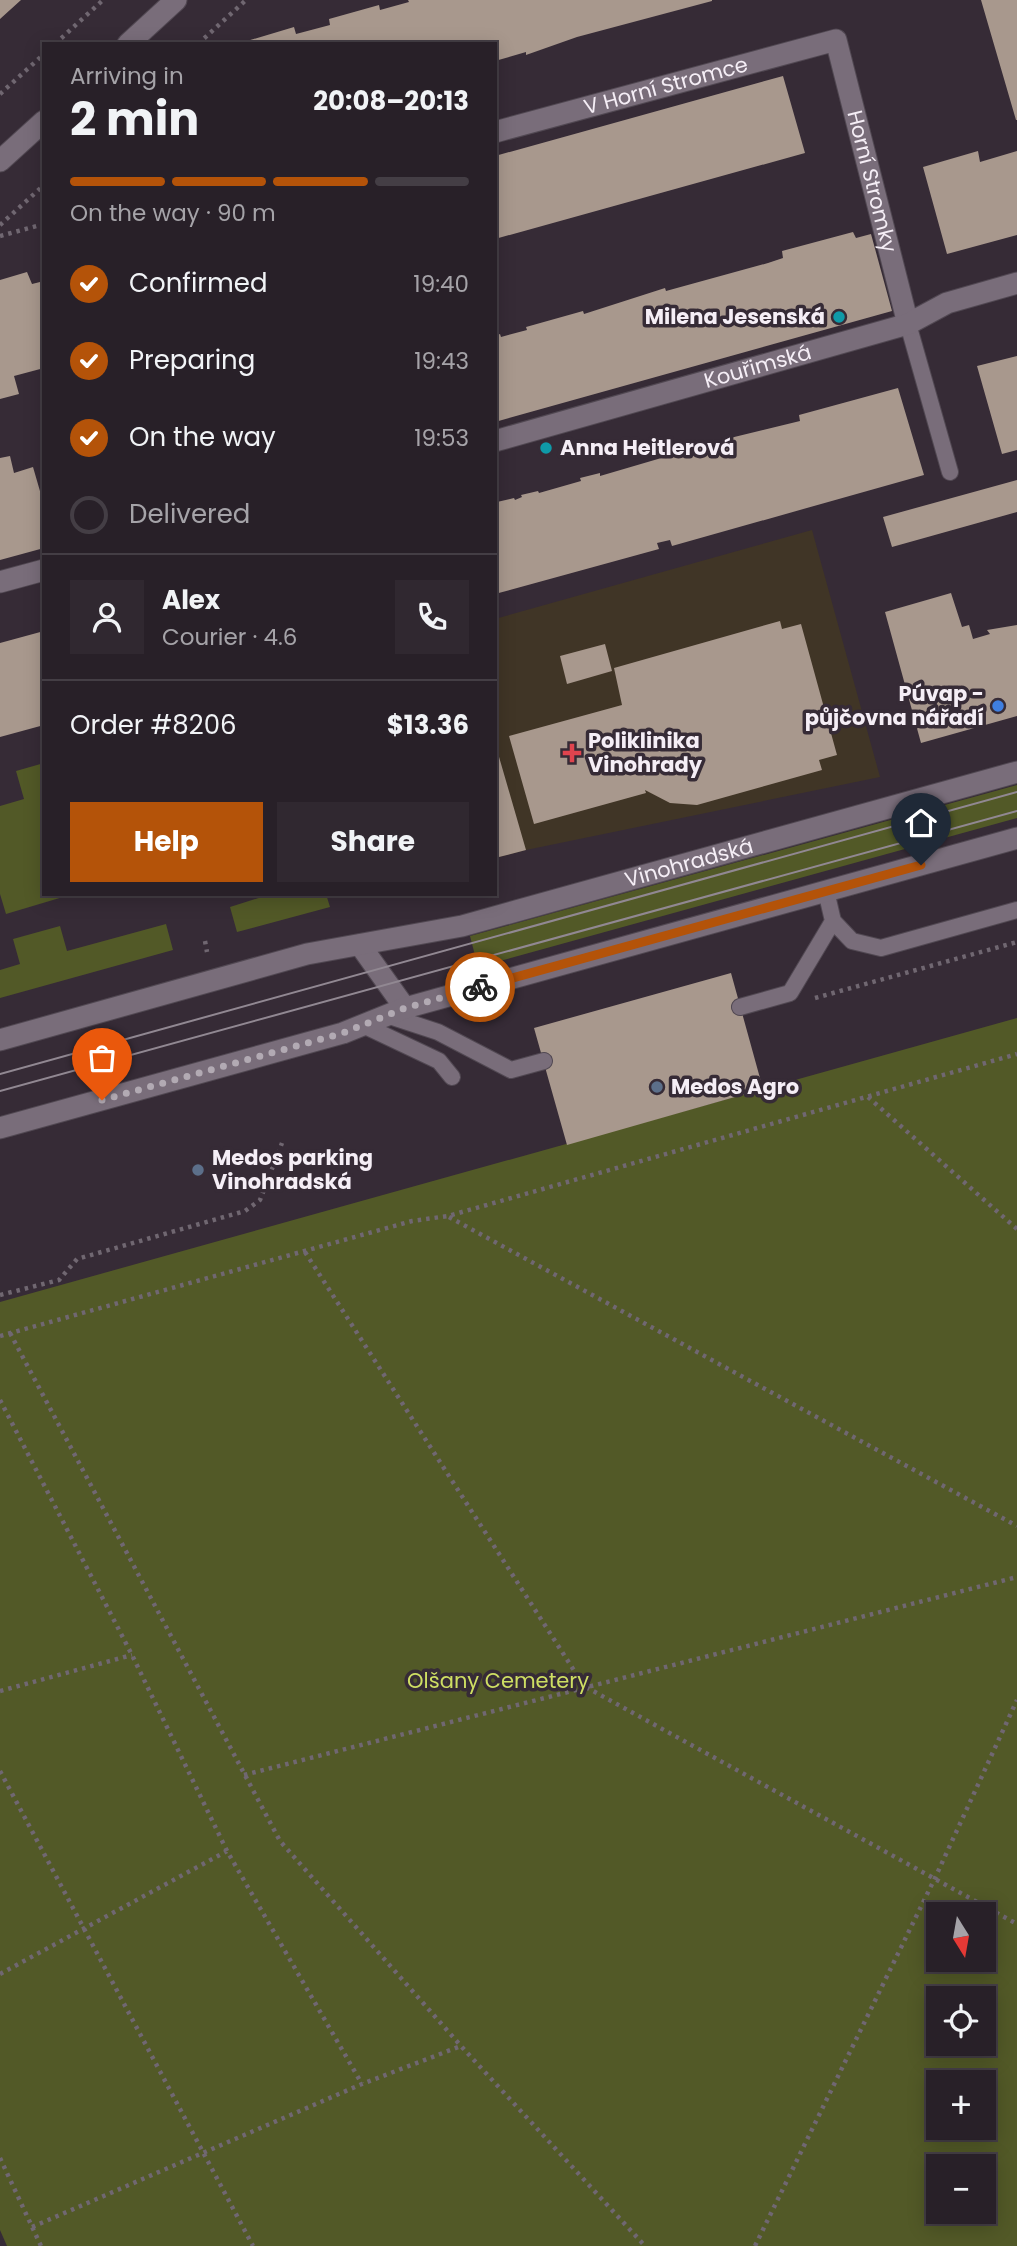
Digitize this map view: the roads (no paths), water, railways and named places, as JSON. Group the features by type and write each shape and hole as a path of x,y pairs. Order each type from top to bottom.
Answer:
{"main road":[{"path":"130,42 176,0"},
{"name":"V Horní Stromce","path":"497,131 836,40"},
{"name":"Horní Stromky","path":"836,40 908,324"},
{"path":"0,161 42,123"},
{"name":"Kouřimská","path":"497,440 908,324 947,303 1017,283"},
{"path":"0,582 42,571"},
{"name":"Vinohradská","path":"0,1040 307,954 462,926 1017,772"},
{"path":"0,1128 343,1033 396,1011 1017,838"},
{"path":"360,945 396,1011"}],"lane":[{"path":"908,324 950,472"},
{"path":"825,891 833,921 852,941 881,948 1017,910"},
{"path":"740,1007 789,993 833,921"},
{"path":"396,1011 511,1070 544,1061"},
{"path":"363,1025 439,1061 452,1077"}],"tram line":[{"path":"0,1074 1017,792"},
{"path":"0,1091 1017,811"}],"place":[{"name":"Milena Jesenská","path":"839,317"},
{"name":"Anna Heitlerová","path":"546,448"},
{"name":"Púvap - půjčovna nářadí","path":"998,706"},
{"name":"Poliklinika Vinohrady","path":"572,753"},
{"name":"Medos Agro","path":"657,1087"},
{"name":"Medos parking Vinohradská","path":"198,1170"}],"park label":[{"name":"Olšany Cemetery","path":"498,1681"}]}
